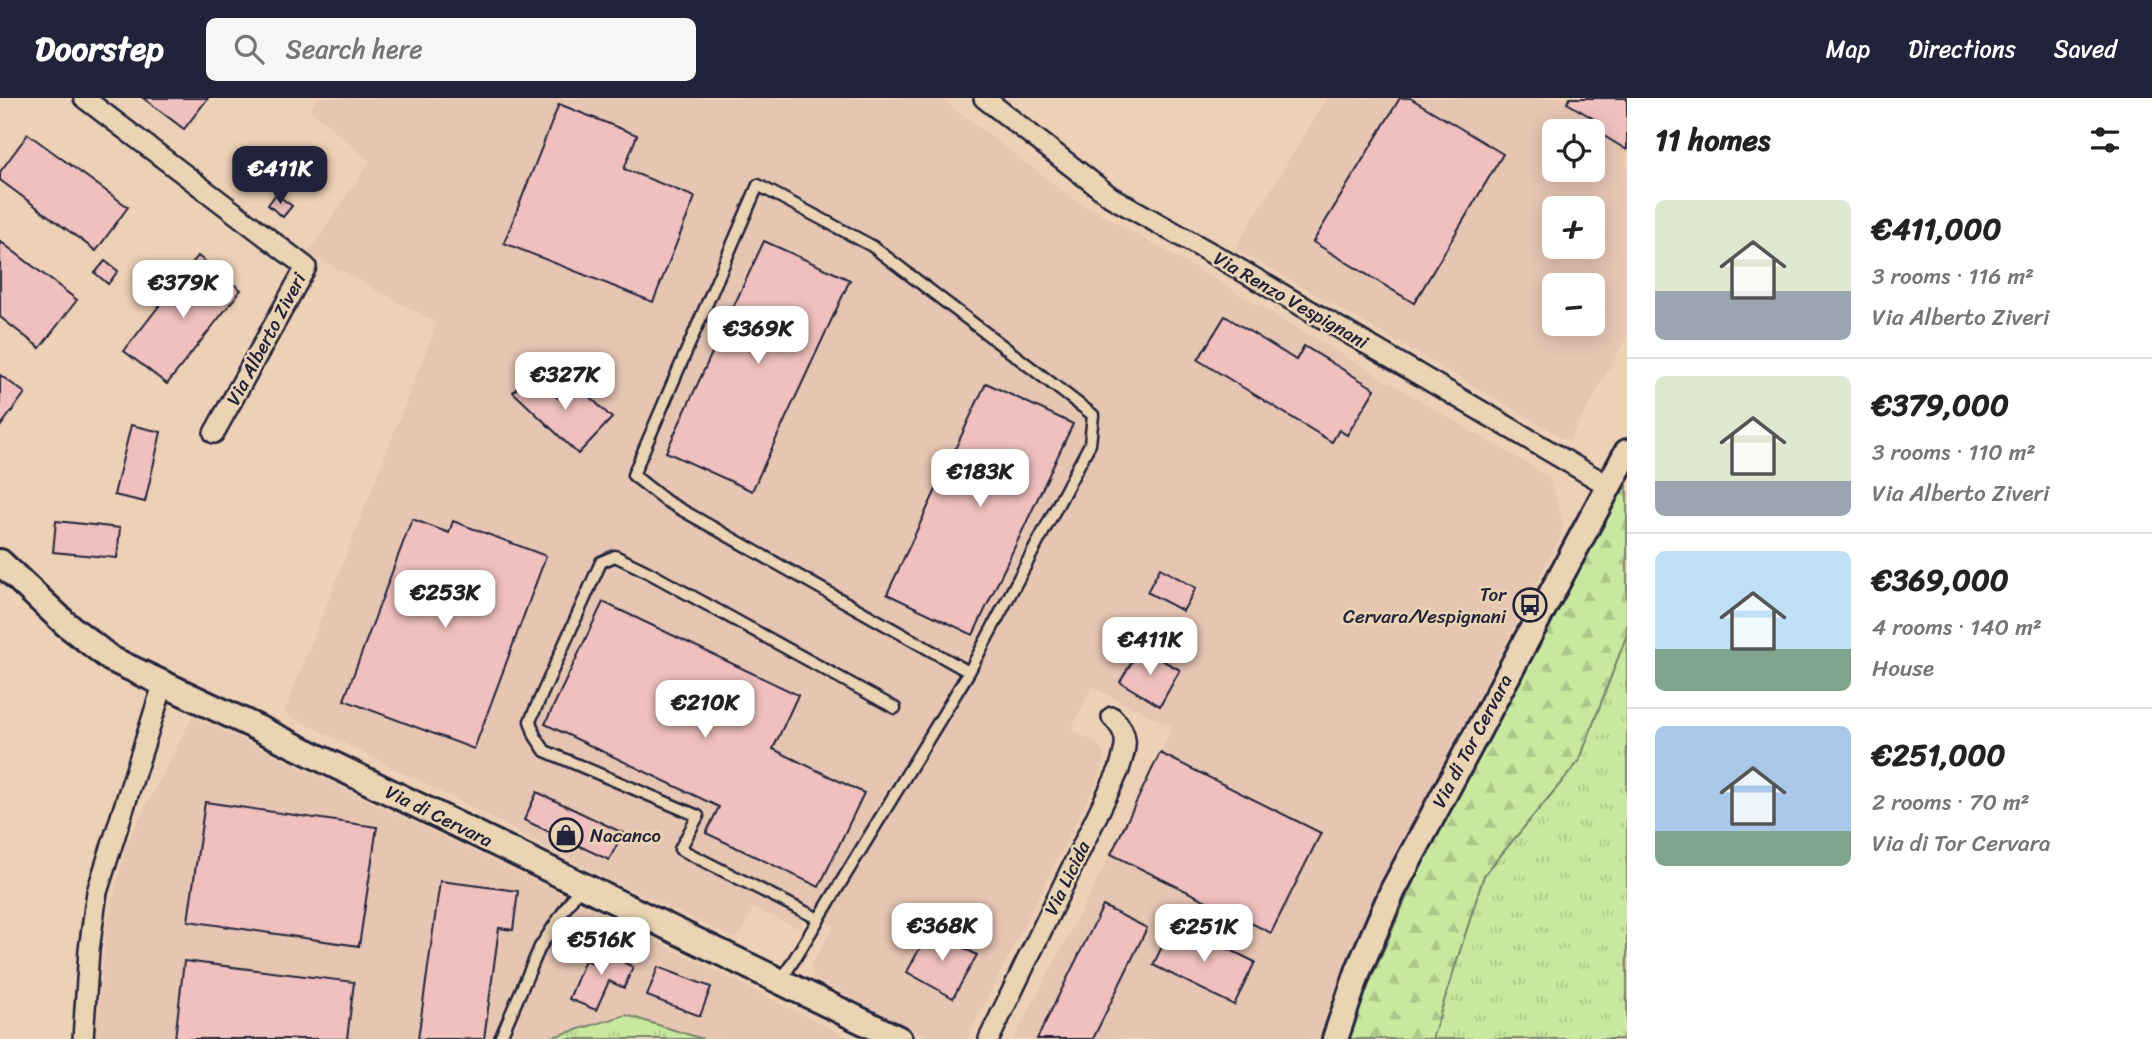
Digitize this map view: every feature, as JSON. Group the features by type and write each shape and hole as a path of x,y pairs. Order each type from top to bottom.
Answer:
{"street":[{"name":"Via Alberto Ziveri","path":"84,98 306,267 214,433"},
{"name":"Via Renzo Vespignani","path":"984,98 1111,197 1609,486"},
{"name":"Via di Tor Cervara","path":"1335,1039 1359,969 1393,890 1627,452"},
{"name":"Via di Cervara","path":"0,562 66,624 111,659 899,1039"},
{"path":"83,1039 89,950 97,892 163,685"},
{"name":"Via Licida","path":"989,1039 1119,770 1126,743 1125,735 1122,727 1112,717"}],"lane":[{"path":"781,982 969,672 1090,444 1093,415 872,246 758,185 634,474 666,501 969,672"},
{"path":"819,919 680,849 698,816 545,751 530,722 601,562 615,556 895,708"},
{"path":"500,1039 540,947 582,884"}],"shaded area":[{"path":"319,98 941,98 1069,196 1549,477 1563,520 1560,537 1401,846 1342,971 1318,1039 1014,1039 1111,854 1173,727 1092,687 1071,730 1096,742 1105,757 1099,777 967,1039 931,1039 813,978 811,966 834,926 808,913 799,928 753,908 742,933 734,938 593,872 487,815 284,713 437,323 308,253 370,161 310,109"},
{"path":"1327,98 1627,98 1627,336 1569,441 1235,248"},
{"path":"193,716 579,902 851,1039 703,1039 626,1015 546,1039 95,1039 107,925 126,844"}],"green space":[{"path":"1627,476 1627,634 1579,761 1484,875 1432,1039 1349,1039 1358,1009 1417,873"},
{"path":"1627,634 1627,1039 1432,1039 1484,875 1579,761"},
{"path":"626,1015 703,1039 546,1039"}],"building":[{"path":"143,98 208,98 184,129"},
{"path":"1400,98 1410,98 1503,154 1414,303 1313,242"},
{"path":"1570,98 1627,98 1627,150 1605,137 1605,119 1594,119 1567,103"},
{"path":"559,104 637,135 624,169 695,197 653,302 504,243"},
{"path":"28,134 128,207 96,251 0,180 0,172"},
{"path":"276,194 292,206 283,217 268,205"},
{"path":"0,241 77,300 40,348 0,317"},
{"path":"764,241 850,280 752,491 666,452"},
{"path":"198,256 241,290 167,384 124,351"},
{"path":"105,261 118,271 108,284 95,273"},
{"path":"1225,316 1296,360 1304,346 1375,389 1347,435 1339,430 1332,442 1198,360"},
{"path":"531,373 558,398 574,382 612,418 578,454 513,392"},
{"path":"0,375 25,393 0,427"},
{"path":"986,383 1073,424 973,635 887,594"},
{"path":"131,425 161,432 145,502 114,495"},
{"path":"412,519 449,533 453,521 546,556 474,749 344,700"},
{"path":"56,521 120,528 117,558 53,552"},
{"path":"1160,568 1196,588 1183,611 1147,592"},
{"path":"603,602 798,695 773,749 864,793 819,887 706,833 719,807 545,724"},
{"path":"1140,648 1180,670 1160,706 1120,682"},
{"path":"1160,753 1321,833 1271,933 1111,854"},
{"path":"537,792 623,833 609,860 524,820"},
{"path":"205,802 377,827 359,946 188,921"},
{"path":"440,881 518,891 513,930 499,928 484,1039 418,1039"},
{"path":"1103,906 1147,928 1093,1039 1037,1039"},
{"path":"1174,922 1255,962 1234,1005 1153,965"},
{"path":"930,929 977,955 953,998 907,972"},
{"path":"614,941 629,947 623,962 633,967 624,988 609,981 596,1010 569,999 585,960 603,967"},
{"path":"184,961 354,982 347,1039 175,1039"},
{"path":"658,967 711,987 700,1016 647,996"}],"place":[{"name":"Tor Cervara/Vespignani","path":"1530,605"},
{"name":"Nacanco","path":"566,835"}]}
